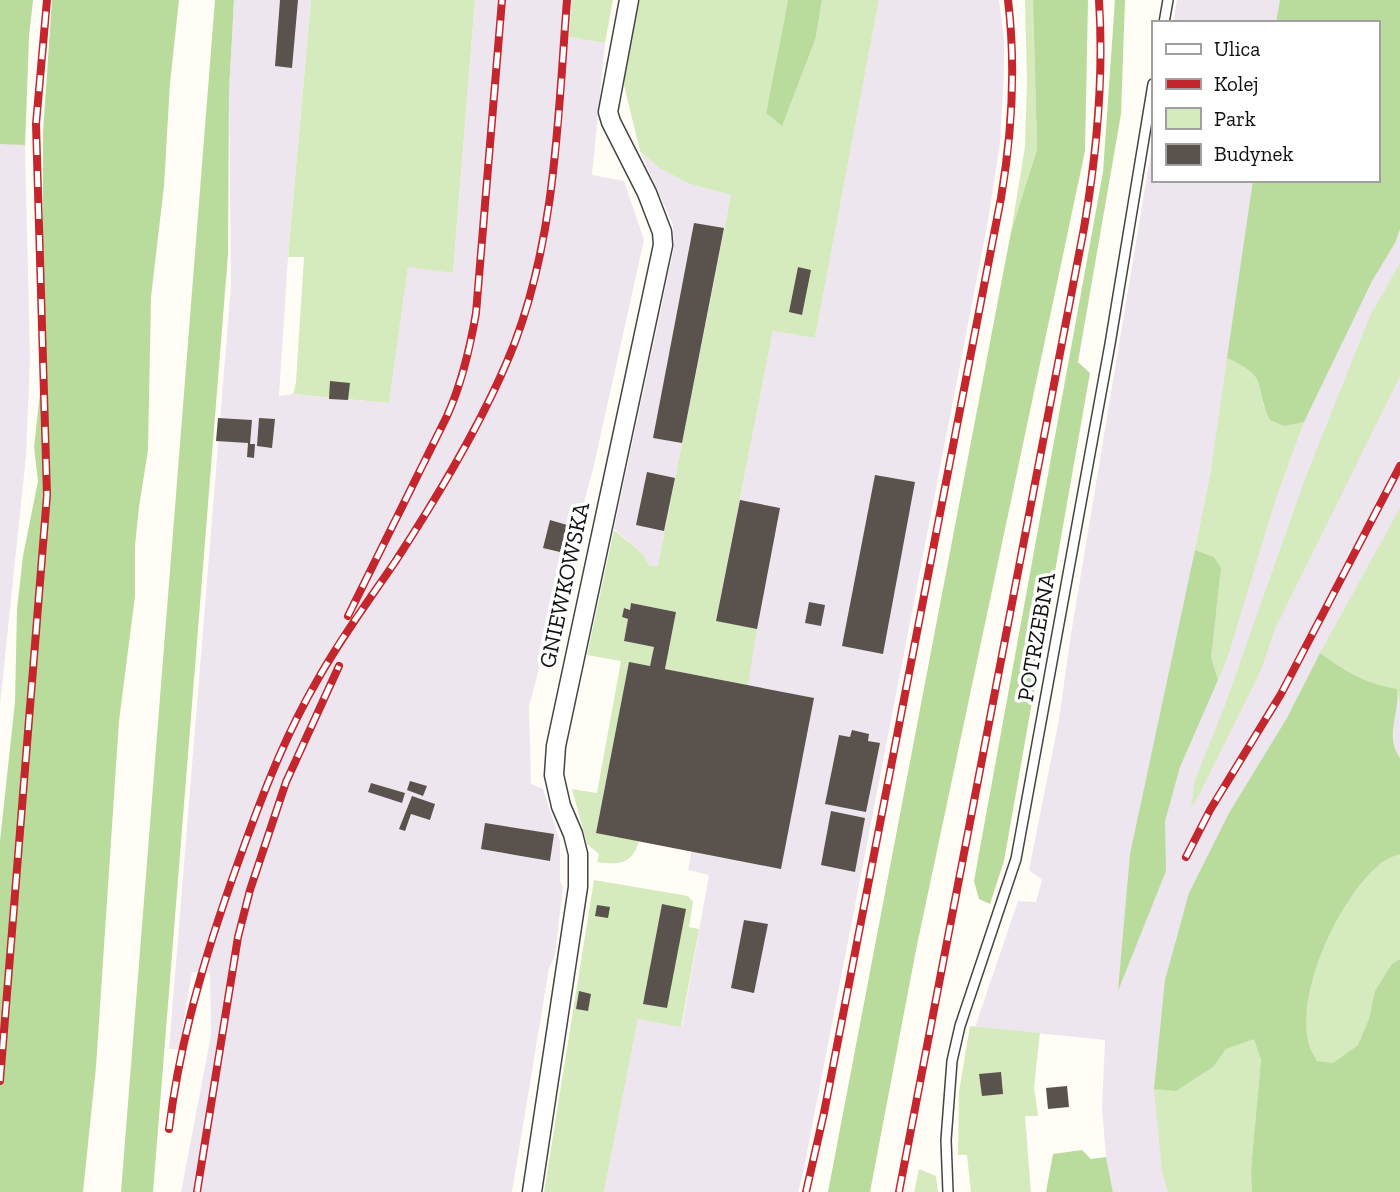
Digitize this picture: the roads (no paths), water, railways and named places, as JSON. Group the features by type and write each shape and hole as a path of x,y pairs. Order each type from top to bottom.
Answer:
{"street":[{"name":"GNIEWKOWSKA","path":"532,1192 578,887 578,854 561,806 554,775 556,746 663,245 658,219 608,112 629,0"}],"lane":[{"path":"1164,21 1168,0"},
{"name":"POTRZEBNA","path":"948,1192 946,1140 953,1061 960,1026 1016,859 1110,344 1152,90"}],"railway":[{"path":"0,1081 47,495 36,124 47,0"},
{"path":"348,616 447,416 468,352 476,313 502,0"},
{"path":"169,1129 181,1057 208,951 277,761 296,719 327,664 395,562 461,455 504,370 515,342 529,301 547,216 567,0"},
{"path":"806,1192 824,1113 1001,198 1012,99 1008,0"},
{"path":"899,1192 1084,228 1098,114 1101,57 1099,0"},
{"path":"1186,857 1210,810 1281,694 1400,466"},
{"path":"197,1192 238,937 250,890 286,782 339,666"}]}
